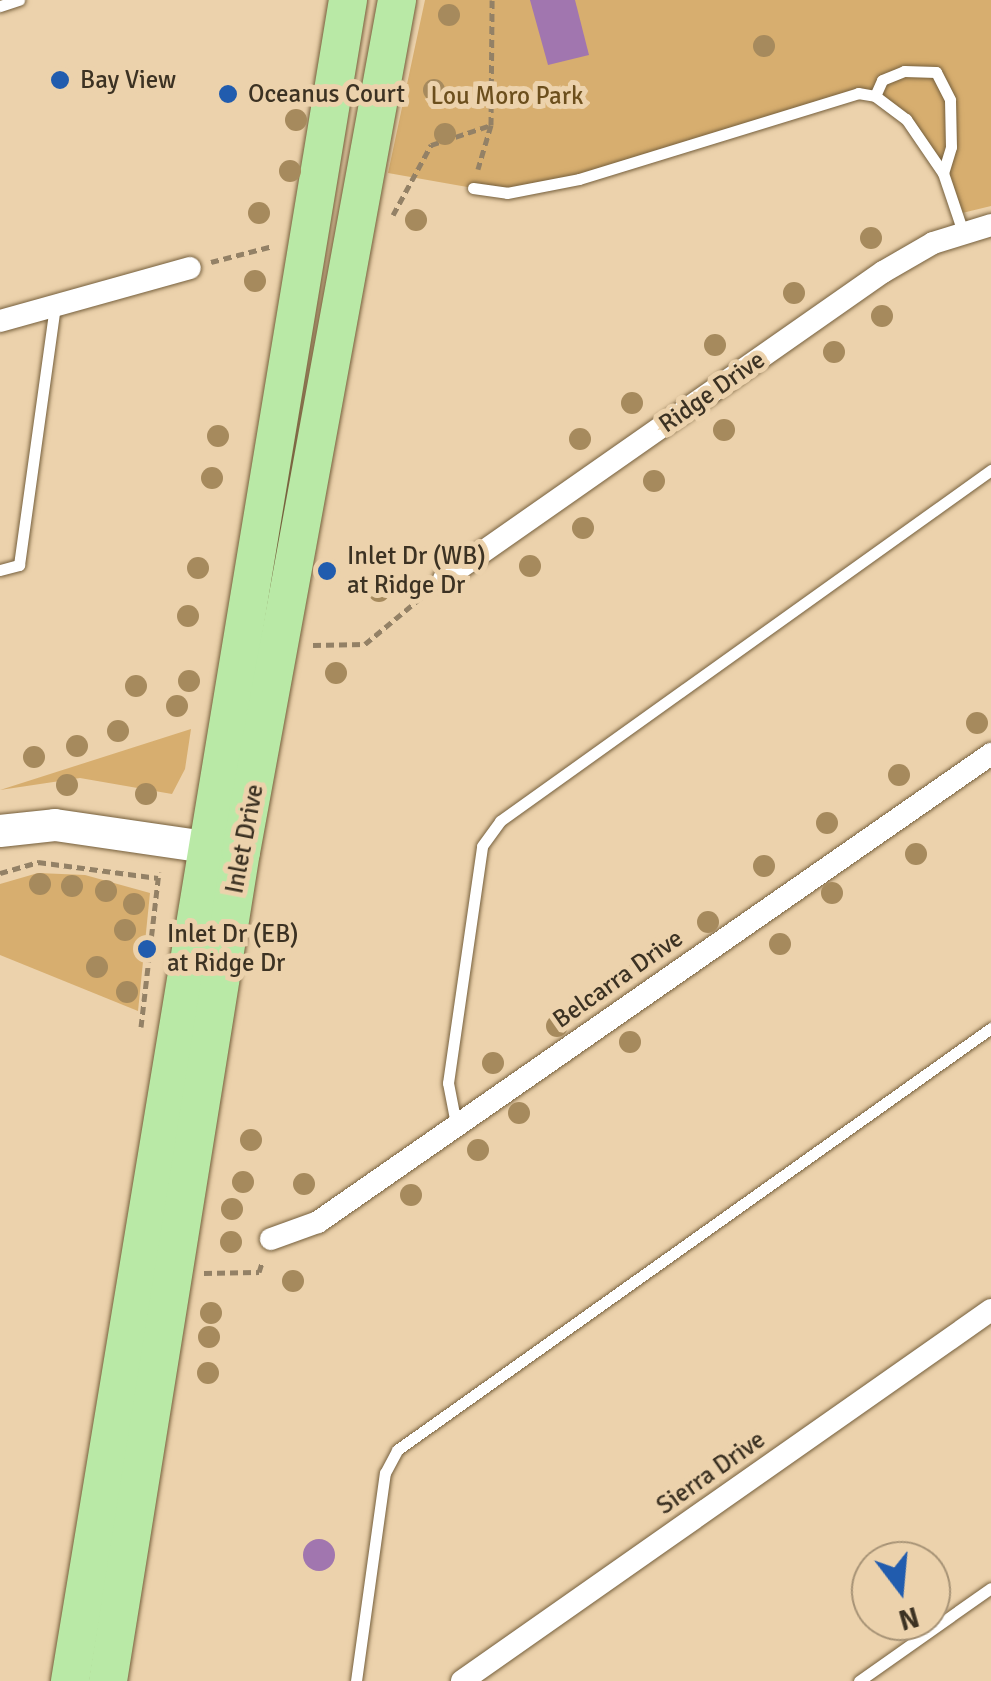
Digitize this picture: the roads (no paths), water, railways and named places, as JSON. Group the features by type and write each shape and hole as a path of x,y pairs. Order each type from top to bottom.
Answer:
{"main road":[{"name":"Inlet Drive","path":"70,1681 204,845 348,0"},
{"name":"Inlet Drive","path":"108,1681 242,852 397,0"}],"street":[{"name":"Ridge Drive","path":"444,578 883,272 963,232 991,225"},
{"path":"0,320 190,268"},
{"name":"Belcarra Drive","path":"270,1238 318,1222 991,754"},
{"path":"0,832 56,824 242,852"},
{"name":"Sierra Drive","path":"462,1681 991,1310"}],"lane":[{"path":"0,6 19,0"},
{"path":"875,96 882,80 904,71 936,72 950,100 951,147 943,173"},
{"path":"472,188 506,193 542,188 836,97 875,96 896,108 943,173 963,232"},
{"path":"0,570 18,565 55,306"},
{"path":"456,1124 448,1083 482,846 500,821 991,470"},
{"path":"356,1681 386,1473 397,1450 991,1028"},
{"path":"859,1681 991,1588"}],"place":[{"name":"Bay View","path":"60,80"},
{"name":"Oceanus Court","path":"228,94"},
{"name":"Inlet Dr (WB) at Ridge Dr","path":"327,571"},
{"name":"Inlet Dr (EB) at Ridge Dr","path":"147,949"}],"park label":[{"name":"Lou Moro Park","path":"507,96"}]}
